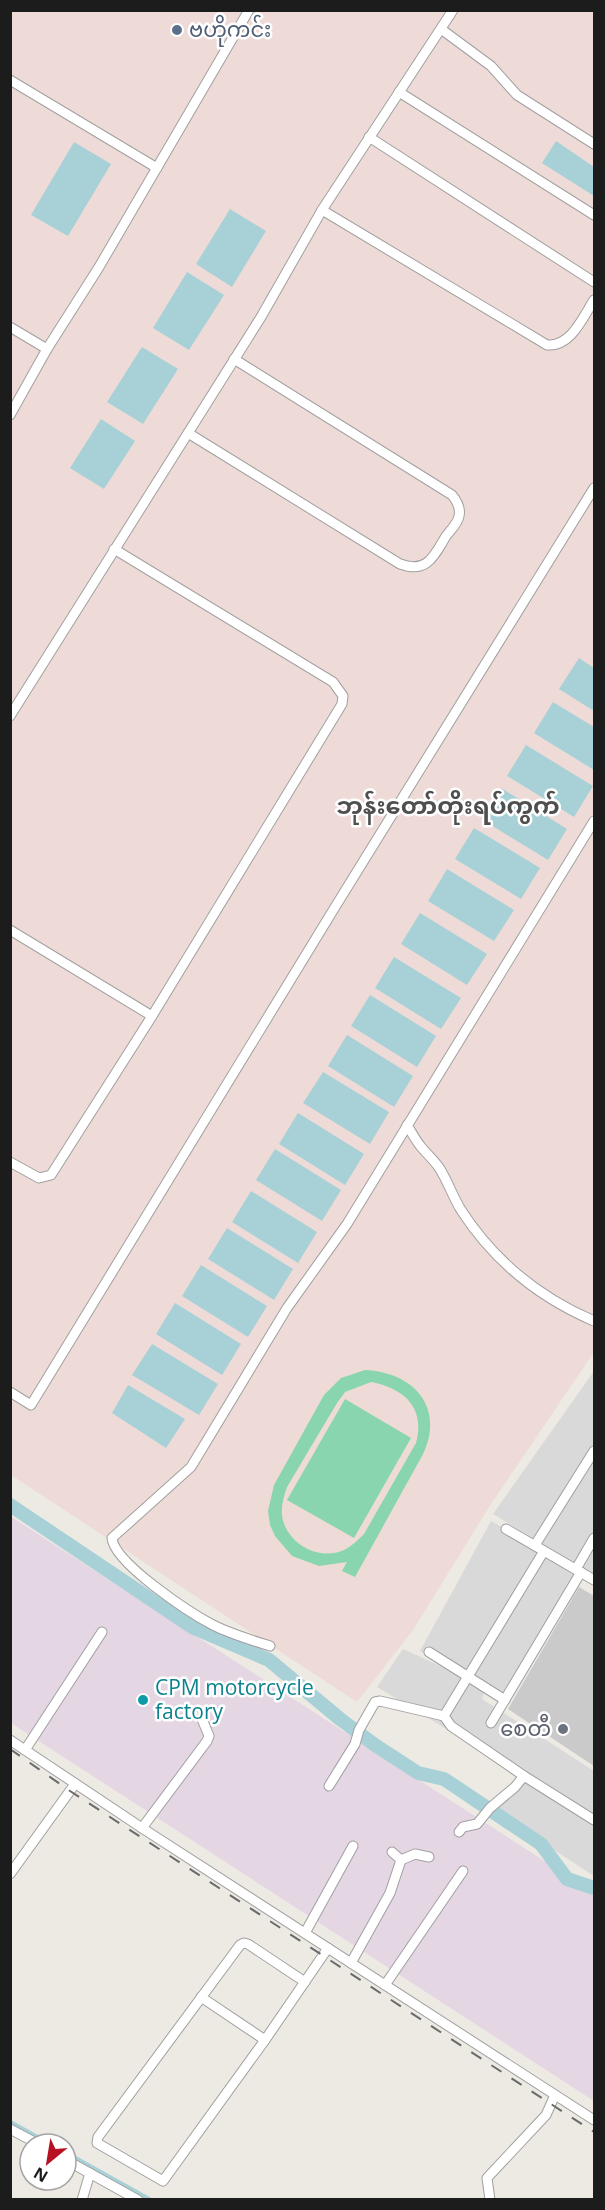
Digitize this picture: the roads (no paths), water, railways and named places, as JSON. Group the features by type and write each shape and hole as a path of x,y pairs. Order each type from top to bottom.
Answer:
{"street":[{"path":"10,415 249,10"},
{"path":"10,716 261,317 322,210 453,10"},
{"path":"441,29 491,66 517,95 594,144"},
{"path":"10,80 157,168"},
{"path":"399,92 594,215"},
{"path":"369,137 594,282"},
{"path":"322,210 547,345 556,345 569,338 594,300"},
{"path":"10,327 47,349"},
{"path":"188,433 400,564 411,568 419,567 431,560 459,516 458,503 452,495 234,359"},
{"path":"10,1392 31,1405 594,488"},
{"path":"10,1162 39,1178 51,1175 152,1017 342,704 343,696 333,682 114,549"},
{"path":"270,1646 226,1631 164,1594 127,1561 115,1547 112,1538 191,1467 287,1308 347,1224 594,821"},
{"path":"10,930 152,1017"},
{"path":"407,1125 420,1146 441,1171 460,1208 483,1243 498,1259 517,1275 594,1321"},
{"path":"535,1545 593,1457"},
{"path":"506,1529 594,1580"},
{"path":"491,1723 578,1571 594,1538"},
{"path":"444,1716 544,1551"},
{"path":"24,1750 102,1632"},
{"path":"429,1652 505,1700"},
{"path":"329,1786 375,1702 383,1701 444,1716 451,1726 594,1820"},
{"path":"142,1828 207,1741 209,1736 202,1719"},
{"path":"10,1740 594,2120"},
{"path":"459,1832 463,1827 475,1826 480,1822 490,1808 515,1787 524,1776"},
{"path":"10,1874 75,1784"},
{"path":"305,1933 353,1846"},
{"path":"392,1852 401,1860"},
{"path":"351,1963 390,1893 401,1860 415,1854 429,1857"},
{"path":"385,1985 463,1871"},
{"path":"305,1982 244,1943 240,1945 98,2137 97,2143 162,2181 265,2040 305,1982 328,1948"},
{"path":"201,1997 265,2040"},
{"path":"490,2199 488,2178 546,2115 555,2095"},
{"path":"78,2166 138,2199"},
{"path":"82,2199 90,2173"}],"water":[{"path":"556,141 594,167 594,196 542,163"},
{"path":"74,142 111,164 68,236 31,215"},
{"path":"230,209 266,231 232,287 196,264"},
{"path":"187,272 224,295 189,350 153,328"},
{"path":"142,347 178,369 143,424 107,402"},
{"path":"101,419 135,441 104,489 70,468"},
{"path":"579,658 594,668 594,711 559,689"},
{"path":"553,702 594,727 594,770 534,733"},
{"path":"526,745 593,786 574,817 507,776"},
{"path":"501,788 567,829 548,860 481,819"},
{"path":"474,828 540,868 521,899 455,859"},
{"path":"447,869 514,910 494,941 428,901"},
{"path":"420,913 487,954 467,985 401,944"},
{"path":"394,957 461,998 441,1029 375,988"},
{"path":"370,995 436,1036 417,1067 351,1026"},
{"path":"347,1035 413,1076 394,1107 328,1066"},
{"path":"323,1072 389,1112 370,1144 303,1103"},
{"path":"298,1113 364,1154 345,1185 279,1144"},
{"path":"275,1149 341,1190 322,1221 256,1180"},
{"path":"251,1191 317,1232 298,1263 232,1222"},
{"path":"227,1228 293,1269 274,1300 208,1259"},
{"path":"201,1265 267,1306 248,1337 182,1296"},
{"path":"175,1303 241,1344 222,1375 156,1334"},
{"path":"152,1344 218,1384 199,1415 132,1375"},
{"path":"128,1385 185,1419 166,1448 112,1413"}],"waterway":[{"path":"10,1505 192,1627 269,1660 375,1745 418,1773 444,1779 541,1844 567,1879 594,1888"},
{"path":"10,2124 24,2132"},
{"path":"78,2162 147,2200"}],"railway":[{"path":"10,1749 70,1791 594,2132"}],"place":[{"name":"ဗဟိုကင်း","path":"177,30"},
{"name":"CPM motorcycle factory","path":"143,1700"},
{"name":"စေတီ","path":"563,1729"}],"district":[{"name":"ဘုန်းတော်တိုးရပ်ကွက်","path":"448,806"}]}
